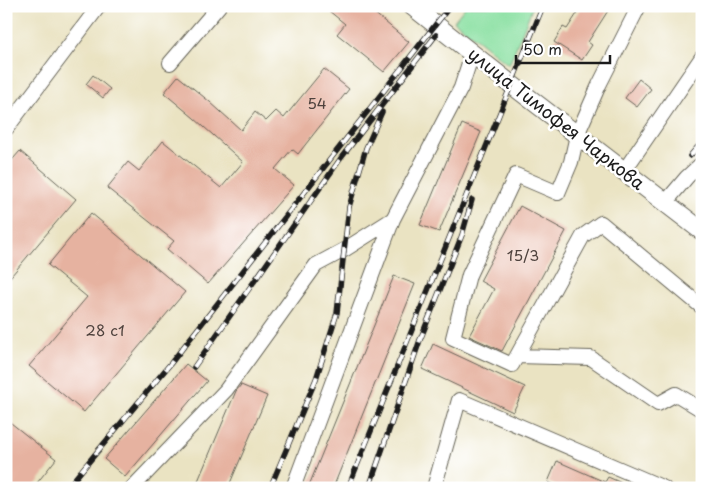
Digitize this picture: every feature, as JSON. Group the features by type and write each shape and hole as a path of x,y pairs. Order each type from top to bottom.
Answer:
{"main road":[{"name":"улица Тимофея Чаркова","path":"412,6 702,231"}],"street":[{"path":"6,129 99,6"},
{"path":"170,63 219,6"},
{"path":"639,6 577,135 571,162 558,193 516,175 469,275 453,338 512,365 582,236 601,223 702,307"},
{"path":"293,488 393,219 461,88 472,54"},
{"path":"624,171 702,57"},
{"path":"665,203 702,163"},
{"path":"132,488 226,390 316,265 393,219"},
{"path":"517,356 590,358 658,404 676,394 702,410"},
{"path":"434,488 459,400 664,488"}],"green space":[{"path":"466,6 533,6 509,65 454,21"}],"building":[{"path":"323,6 366,6 409,42 384,72 337,34 345,24"},
{"path":"582,6 611,6 588,42 592,45 582,60 554,42 563,27 567,29"},
{"path":"324,69 349,89 298,154 292,149 275,169 294,185 208,284 167,249 174,241 107,188 128,162 139,171 163,141 221,188 243,162 164,93 178,76 241,130 255,112 266,121 276,111 284,118"},
{"path":"93,75 110,89 103,98 86,84"},
{"path":"639,79 651,89 637,107 625,98"},
{"path":"462,124 481,132 439,232 420,225"},
{"path":"20,151 76,199 6,282 6,167"},
{"path":"520,206 566,231 502,351 469,336 494,289 480,281"},
{"path":"91,213 185,292 84,412 29,366 87,297 48,265"},
{"path":"394,276 415,284 333,488 308,488"},
{"path":"433,344 525,387 513,412 422,369"},
{"path":"186,364 207,381 125,477 104,459"},
{"path":"241,385 267,396 228,488 195,488 236,391"},
{"path":"6,419 56,459 33,488 6,488"},
{"path":"557,461 605,482 608,477 633,488 561,488 548,482"}],"railway":[{"path":"67,488 171,363 450,6"},
{"path":"348,488 543,6"},
{"path":"194,367 341,158 436,35"},
{"path":"270,488 316,379 337,313 349,207 366,148 382,112"},
{"path":"690,156 702,142"},
{"path":"369,488 420,340 462,235 472,200"}]}
